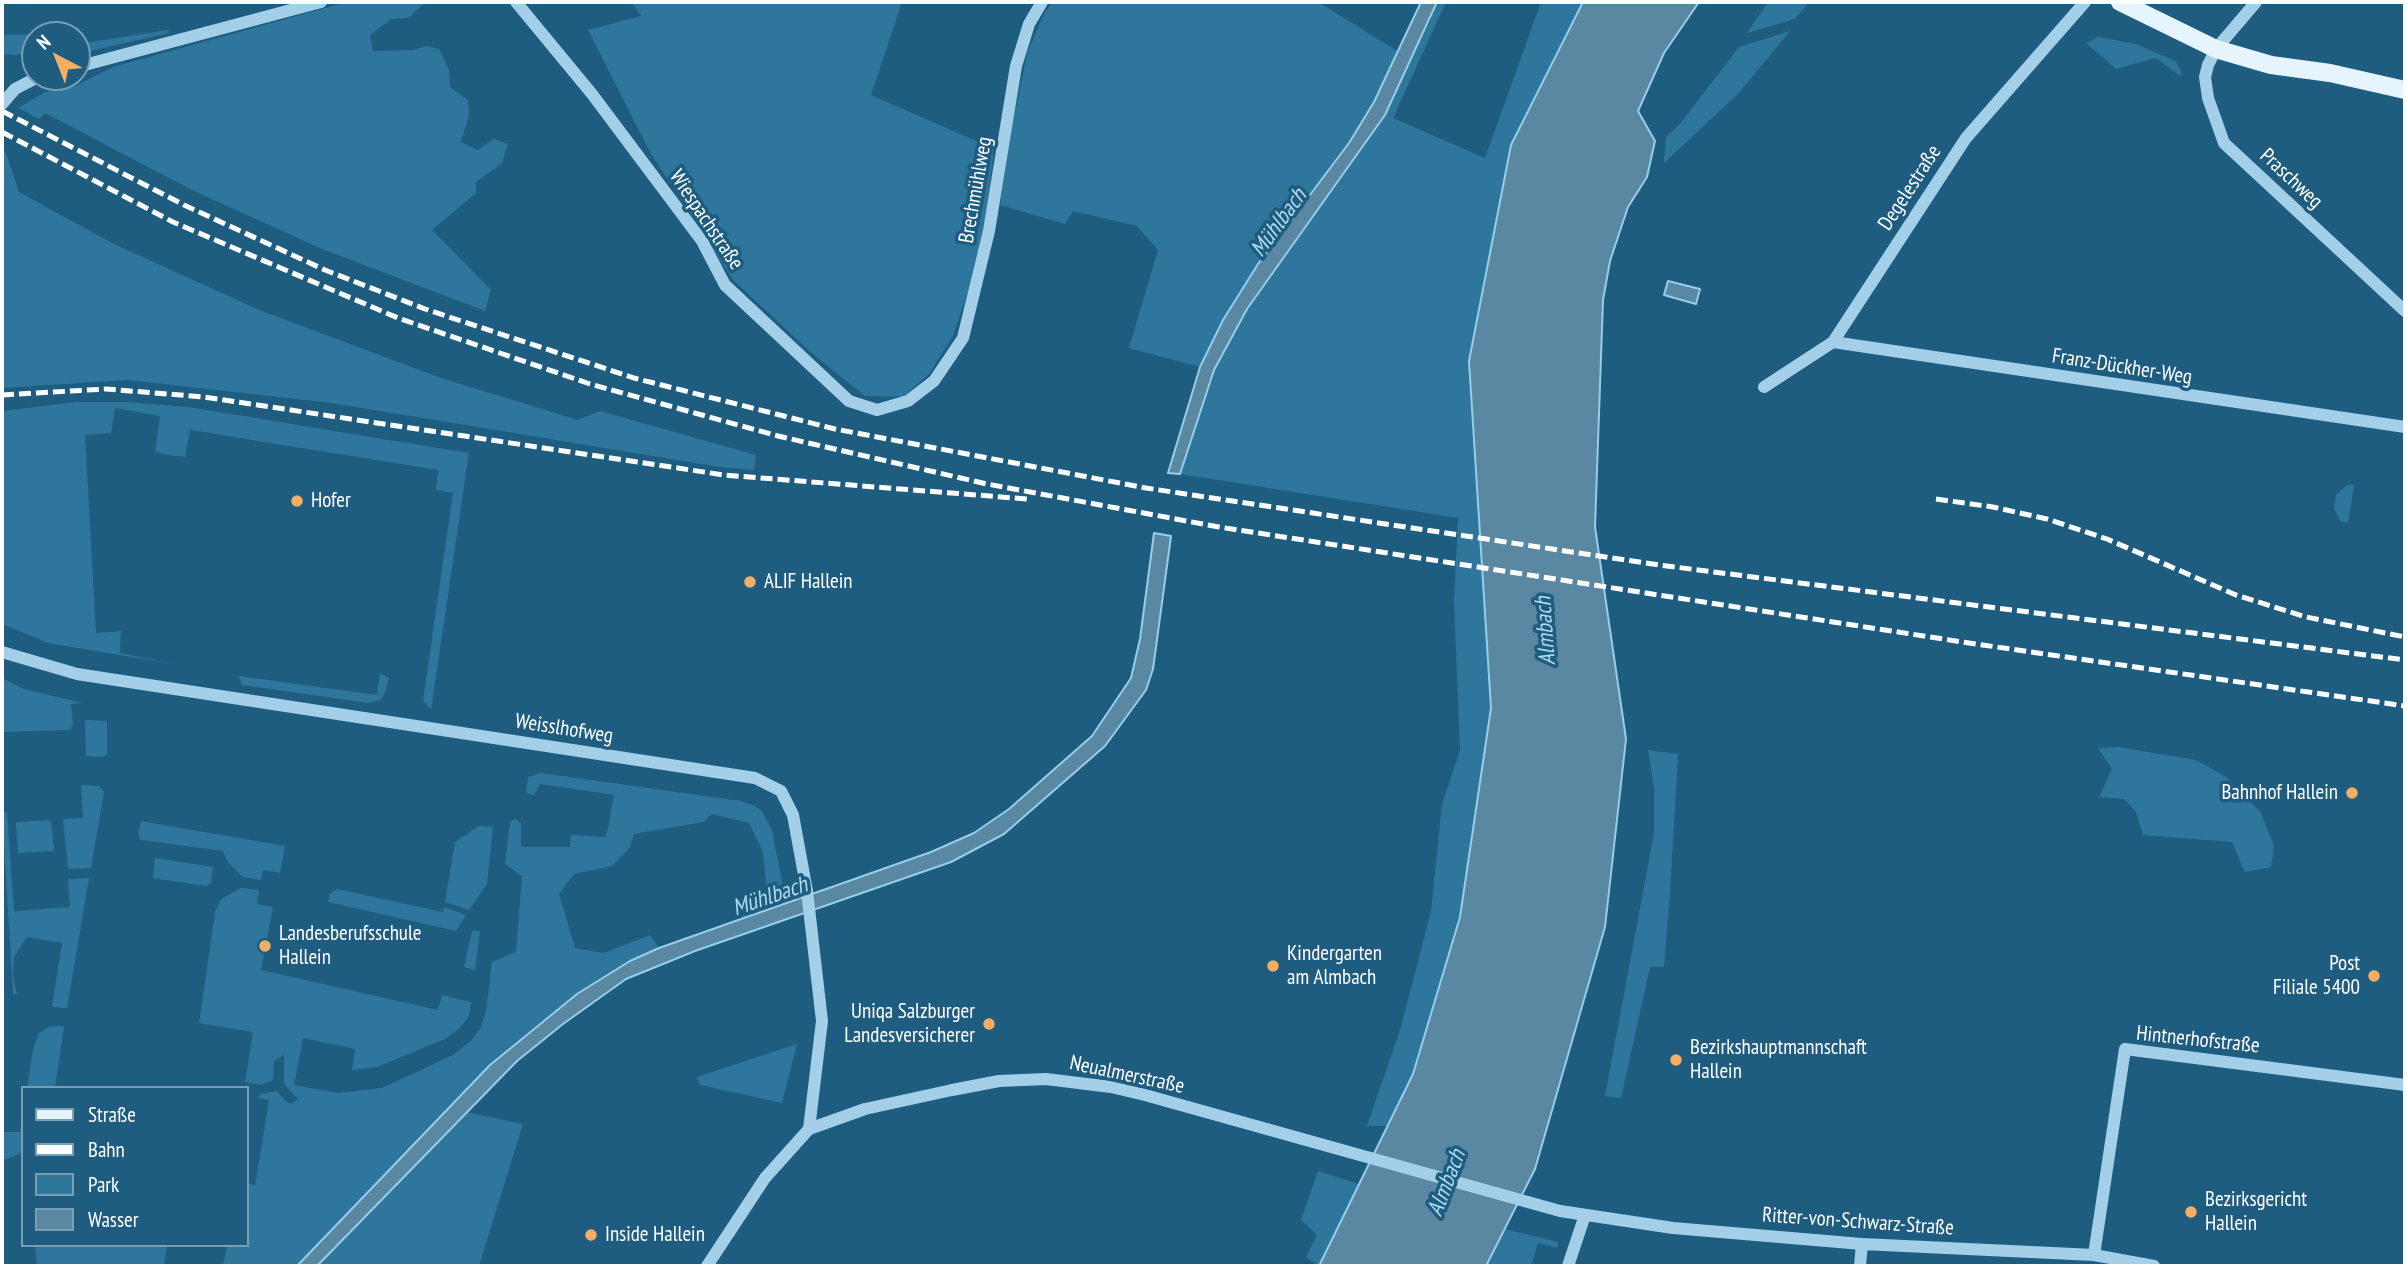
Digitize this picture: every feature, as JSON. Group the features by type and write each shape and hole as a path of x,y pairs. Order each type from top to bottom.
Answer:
{"main road":[{"path":"2120,2 2216,49 2271,65 2405,90"}],"street":[{"path":"91,63 321,2"},
{"name":"Wiespachstraße","path":"516,2 592,94 702,241 725,285 849,401 877,410 908,401 934,381"},
{"name":"Brechmühlweg","path":"934,381 963,338 987,243 1016,66 1029,24 1042,2"},
{"name":"Degelestraße","path":"1764,387 1833,342 1966,138 2084,2"},
{"path":"2216,49 2256,2"},
{"name":"Praschweg","path":"2216,49 2205,78 2208,98 2224,143 2405,311"},
{"path":"2,104 21,86"},
{"name":"Franz-Dückher-Weg","path":"1833,342 2405,427"},
{"name":"Weisslhofweg","path":"2,652 77,674 755,778 780,790 793,815 807,891 822,1021 809,1129"},
{"name":"Hintnerhofstraße","path":"2094,1255 2125,1049 2405,1085"},
{"name":"Neualmerstraße","path":"707,1266 765,1178 809,1129 865,1109 999,1081 1046,1079 1111,1087 1560,1211"},
{"name":"Ritter-von-Schwarz-Straße","path":"1560,1211 1674,1228 1862,1244 2094,1255 2154,1266"},
{"path":"1569,1266 1585,1215"},
{"path":"1860,1266 1862,1244"}],"green space":[{"path":"347,2 426,2 408,18 391,19 370,35 373,51 413,50 427,46 439,49 449,70 450,87 468,100 469,115 461,142 477,150 494,139 508,144 502,163 476,182 476,193 432,230 491,290 485,311 322,249 194,191 45,113 39,119 18,108 45,92 91,91 91,78 113,67"},
{"path":"632,2 902,2 871,95 994,149 986,218 968,292 953,336 929,374 903,397 865,396 814,355 733,280 650,152 588,30 641,16"},
{"path":"1053,2 1318,2 1399,52 1374,102 1349,143 1258,264 1223,320 1200,367 1129,348 1158,250 1137,226 1073,211 1065,224 1000,205 1012,125 1028,51 1045,12"},
{"path":"1437,2 1446,2 1393,118 1485,158 1541,2 1583,2 1511,145 1469,361 1491,708 1460,918 1413,1074 1388,1126 1367,1126 1401,1027 1431,911 1442,804 1460,750 1454,601 1458,518 1180,474 1214,370 1246,309 1428,26"},
{"path":"1768,2 1809,2 1795,19 1747,33"},
{"path":"168,30 169,33 91,51 91,42"},
{"path":"1790,31 1738,94 1664,163 1666,137 1680,124 1739,47"},
{"path":"21,34 21,54 2,54 2,35"},
{"path":"2098,37 2136,44 2175,61 2182,72 2180,76 2156,58 2116,69 2086,43"},
{"path":"2,150 6,153 19,192 112,243 259,310 444,379 578,420 600,411 756,455 754,470 720,467 331,403 128,380 2,388"},
{"path":"75,402 126,402 188,407 469,453 431,710 423,701 453,493 436,490 438,470 190,430 185,457 168,455 155,452 160,416 115,408 111,433 85,435 96,633 121,631 120,653 174,664 48,643 2,624 2,411"},
{"path":"2347,485 2354,485 2348,523 2340,521 2334,509 2336,495"},
{"path":"380,673 389,678 386,690 381,700 368,703 242,685 239,676 377,695"},
{"path":"2,678 24,689 82,703 71,704 73,725 70,730 2,732"},
{"path":"85,720 107,721 107,754 102,757 86,756"},
{"path":"2119,747 2196,760 2226,777 2261,813 2274,846 2271,867 2245,872 2232,842 2143,835 2136,812 2124,799 2099,797 2112,769 2098,748"},
{"path":"1648,750 1678,754 1670,895 1664,967 1650,967 1621,1098 1605,1096 1654,833 1654,788"},
{"path":"541,773 741,801 755,806 762,811 772,830 786,901 742,918 745,910 767,896 763,852 749,823 712,814 704,822 634,834 630,847 612,866 574,874 559,894 575,948 604,953 650,935 659,948 630,961 577,994 490,1065 297,1266 223,1266 227,1247 248,1247 248,1184 255,1185 269,1100 258,1098 260,1094 277,1091 286,1102 292,1104 298,1099 284,1084 284,1055 274,1061 273,1080 261,1085 245,1082 253,1032 199,1023 215,912 221,899 241,888 259,890 257,904 273,907 261,970 438,1010 442,995 471,1002 469,1016 460,1028 445,1039 377,1067 352,1070 355,1049 303,1038 294,1085 338,1093 382,1088 453,1055 472,1040 481,1027 486,1011 492,962 516,952 522,876 505,864 510,822 515,819 521,823 521,847 570,847 571,835 606,837 614,795 540,784 534,795 526,793 528,777"},
{"path":"81,785 99,786 104,792 91,868 68,869 63,819 83,818"},
{"path":"2,812 7,812 14,911 70,907 68,879 89,878 67,1008 52,1007 62,943 27,937 14,957 13,975 17,995 13,994"},
{"path":"51,820 54,851 18,853 16,822"},
{"path":"141,821 285,846 280,873 263,870 261,880 243,877 228,862 223,851 141,840 138,835"},
{"path":"479,826 493,827 487,884 469,910 445,902 455,842"},
{"path":"155,858 213,867 211,883 206,886 153,878"},
{"path":"337,889 443,912 444,907 466,915 456,931 328,902 330,894"},
{"path":"472,931 480,931 475,970 464,967"},
{"path":"51,1026 64,1026 55,1086 27,1086 33,1049 39,1033"},
{"path":"797,1044 782,1103 700,1085 697,1077"},
{"path":"466,1112 523,1124 479,1266 317,1266"},
{"path":"21,1126 21,1153 2,1161 2,1132 20,1132"},
{"path":"1318,1171 1359,1184 1319,1266 1306,1257 1317,1235 1301,1220"},
{"path":"1505,1229 1558,1242 1557,1248 1538,1243 1531,1266 1486,1266"},
{"path":"35,1247 167,1247 164,1266 37,1266"}],"water":[{"path":"1421,2 1437,2 1385,115 1247,309 1214,370 1180,474 1168,473 1200,367 1223,320 1258,264 1349,143 1374,102"},
{"name":"Almbach","path":"1583,2 1699,2 1664,53 1638,111 1655,141 1647,177 1628,207 1610,261 1603,300 1595,527 1626,739 1605,927 1535,1169 1486,1266 1319,1266 1413,1074 1460,917 1491,708 1469,361 1511,145"},
{"path":"1668,281 1700,289 1696,304 1664,295"},
{"path":"1154,533 1171,536 1153,669 1146,690 1105,746 1004,834 951,862 695,951 626,979 517,1061 317,1266 297,1266 490,1065 577,994 630,961 659,948 931,852 974,833 1009,809 1092,736 1131,678 1140,639"}],"railway":[{"path":"2,111 184,205 325,270 425,309 634,378 835,429 1146,488 1659,565 2405,660"},
{"path":"2,132 173,222 398,318 590,384 778,436 987,484 1219,527 1969,643 2405,706"},
{"path":"2,395 106,389 204,397 724,475 1027,499"},
{"path":"1936,499 1993,507 2047,519 2107,539 2236,595 2306,617 2405,637"}],"place":[{"name":"Hofer","path":"297,501"},
{"name":"ALIF Hallein","path":"750,582"},
{"name":"Bahnhof Hallein","path":"2352,793"},
{"name":"Landesberufsschule Hallein","path":"265,946"},
{"name":"Kindergarten am Almbach","path":"1273,966"},
{"name":"Post Filiale 5400","path":"2374,976"},
{"name":"Uniqa Salzburger Landesversicherer","path":"989,1024"},
{"name":"Bezirkshauptmannschaft Hallein","path":"1676,1060"},
{"name":"Bezirksgericht Hallein","path":"2191,1212"},
{"name":"Inside Hallein","path":"591,1235"}],"water label":[{"name":"Mühlbach","path":"1279,223"},
{"name":"Mühlbach","path":"770,897"}]}
